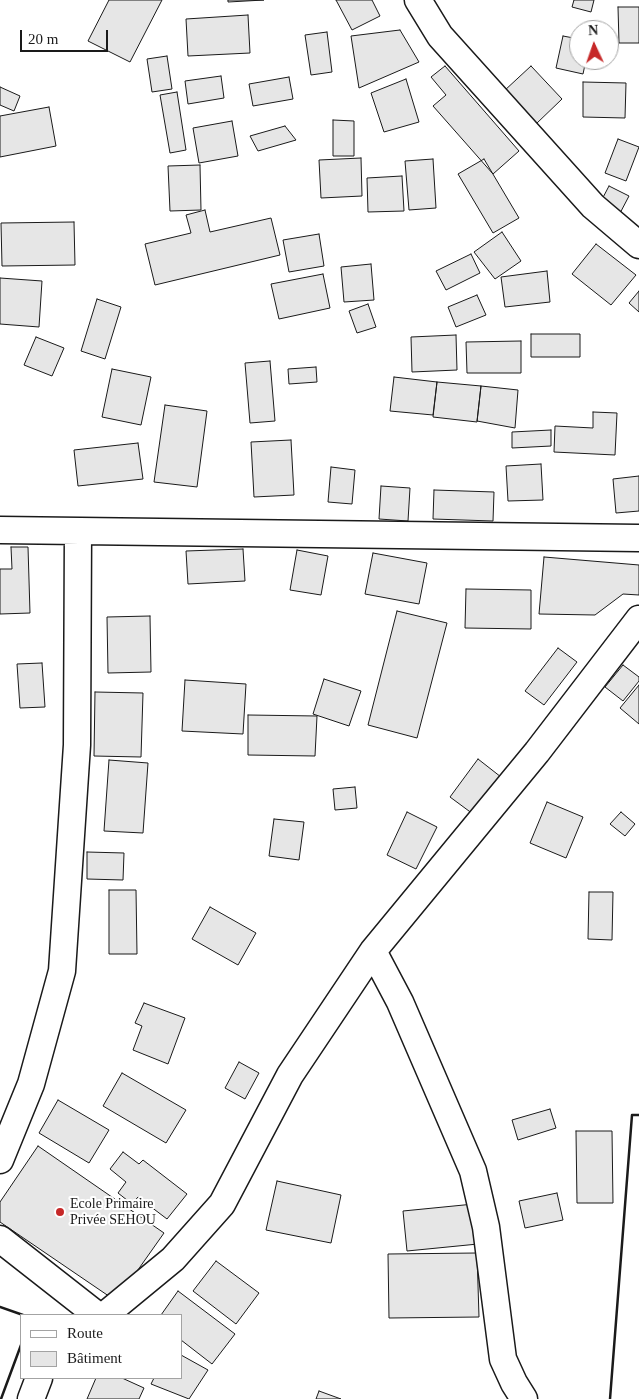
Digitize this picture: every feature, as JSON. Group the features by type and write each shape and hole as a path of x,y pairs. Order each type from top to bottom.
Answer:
{"street":[{"path":"418,0 440,36 593,206 639,245"},
{"path":"0,530 639,538"},
{"path":"0,1160 31,1084 62,971 77,745 78,531"},
{"path":"106,1314 173,1259 222,1204 290,1075 373,951 537,752 639,618"},
{"path":"373,951 400,1002 473,1171 486,1227 503,1359 524,1399"},
{"path":"0,1239 96,1314"},
{"path":"31,1399 39,1379"}],"building":[{"path":"109,0 162,0 130,62 88,41"},
{"path":"228,0 264,0 228,2"},
{"path":"336,0 372,0 380,16 352,30"},
{"path":"574,0 594,0 591,12 572,7"},
{"path":"618,7 639,7 639,43 619,43"},
{"path":"248,15 250,53 188,56 186,19"},
{"path":"400,30 419,62 359,88 351,36"},
{"path":"327,32 332,72 311,75 305,35"},
{"path":"563,36 569,37 569,70 584,70 583,74 556,68"},
{"path":"167,56 172,89 152,92 147,59"},
{"path":"445,66 519,151 493,174 433,106 446,95 431,77"},
{"path":"531,66 562,99 536,124 504,91"},
{"path":"221,76 224,98 188,104 185,81"},
{"path":"289,77 293,99 253,106 249,84"},
{"path":"406,79 419,122 384,132 371,93"},
{"path":"583,82 626,83 625,118 583,117"},
{"path":"0,87 20,96 14,111 0,105"},
{"path":"177,92 186,150 170,153 160,95"},
{"path":"49,107 56,146 0,157 0,116"},
{"path":"333,120 354,121 354,156 333,156"},
{"path":"232,121 238,156 199,163 193,128"},
{"path":"285,126 296,140 258,151 250,136"},
{"path":"618,139 639,147 626,181 605,173"},
{"path":"361,158 362,196 321,198 319,160"},
{"path":"433,159 436,208 409,210 405,161"},
{"path":"484,159 519,218 493,233 458,174"},
{"path":"200,165 201,210 170,211 168,166"},
{"path":"402,176 404,211 368,212 367,178"},
{"path":"609,186 629,196 618,217 598,207"},
{"path":"205,210 210,232 271,218 280,255 155,285 145,244 191,233 186,215"},
{"path":"74,222 75,265 2,266 1,223"},
{"path":"502,232 521,261 495,279 474,252"},
{"path":"319,234 324,266 289,272 283,240"},
{"path":"596,244 636,275 611,305 572,274"},
{"path":"471,254 480,273 446,290 436,271"},
{"path":"371,264 374,300 344,302 341,267"},
{"path":"547,271 550,302 505,307 501,277"},
{"path":"323,274 330,308 279,319 271,284"},
{"path":"0,278 42,281 39,327 0,324"},
{"path":"639,291 639,312 629,303"},
{"path":"477,295 486,315 456,327 448,307"},
{"path":"97,299 121,307 105,359 81,351"},
{"path":"368,304 376,327 357,333 349,311"},
{"path":"531,334 580,334 580,357 531,357"},
{"path":"456,335 457,370 412,372 411,337"},
{"path":"36,337 64,348 52,376 24,365"},
{"path":"521,341 521,373 467,373 466,342"},
{"path":"270,361 275,421 250,423 245,363"},
{"path":"316,367 317,382 289,384 288,369"},
{"path":"112,369 151,377 141,425 102,417"},
{"path":"394,377 437,382 433,415 390,411"},
{"path":"437,382 481,386 477,422 433,417"},
{"path":"481,386 518,390 515,428 477,421"},
{"path":"165,405 207,411 197,487 154,482"},
{"path":"593,412 617,413 615,455 554,452 555,426 593,428"},
{"path":"551,430 551,446 512,448 512,432"},
{"path":"291,440 294,495 254,497 251,442"},
{"path":"138,443 143,479 78,486 74,450"},
{"path":"541,464 543,500 508,501 506,466"},
{"path":"331,467 355,470 352,504 328,502"},
{"path":"639,476 639,511 616,513 613,479"},
{"path":"381,486 410,488 408,521 379,519"},
{"path":"434,490 494,492 493,521 433,519"},
{"path":"11,547 28,547 30,613 0,614 0,569 12,569"},
{"path":"243,549 245,581 188,584 186,551"},
{"path":"297,550 328,556 321,595 290,590"},
{"path":"373,553 427,563 419,604 365,594"},
{"path":"544,557 639,565 639,595 623,594 595,615 539,614"},
{"path":"466,589 531,590 531,629 465,628"},
{"path":"397,611 447,623 417,738 368,725"},
{"path":"150,616 151,672 108,673 107,617"},
{"path":"558,648 577,662 544,705 525,691"},
{"path":"42,663 45,707 20,708 17,664"},
{"path":"623,665 639,677 639,681 623,701 605,687"},
{"path":"324,679 361,691 349,726 313,714"},
{"path":"185,680 246,684 243,734 182,731"},
{"path":"639,685 639,724 620,708"},
{"path":"95,692 143,693 141,757 94,756"},
{"path":"248,715 317,716 315,756 248,755"},
{"path":"478,759 501,777 473,814 450,797"},
{"path":"109,760 148,763 143,833 104,831"},
{"path":"355,787 357,808 335,810 333,789"},
{"path":"547,802 583,817 566,858 530,843"},
{"path":"407,812 437,827 416,869 387,855"},
{"path":"621,812 635,824 625,836 610,824"},
{"path":"274,819 304,822 299,860 269,856"},
{"path":"87,852 124,853 123,880 87,879"},
{"path":"109,890 136,890 137,954 109,954"},
{"path":"589,892 613,892 612,940 588,939"},
{"path":"210,907 256,933 238,965 192,939"},
{"path":"144,1003 185,1018 168,1064 133,1050 142,1026 135,1023"},
{"path":"239,1062 259,1073 245,1099 225,1088"},
{"path":"122,1073 186,1110 166,1143 103,1106"},
{"path":"58,1100 109,1130 89,1163 39,1133"},
{"path":"550,1109 556,1128 518,1140 512,1120"},
{"path":"576,1131 612,1131 613,1203 577,1203"},
{"path":"38,1146 164,1233 116,1301 0,1222 0,1202"},
{"path":"123,1152 139,1164 143,1160 187,1194 167,1219 138,1197 132,1204 118,1193 126,1182 110,1169"},
{"path":"277,1181 341,1195 331,1243 266,1230"},
{"path":"557,1193 563,1220 525,1228 519,1201"},
{"path":"474,1204 478,1244 407,1251 403,1211"},
{"path":"477,1253 479,1317 389,1318 388,1254"},
{"path":"216,1261 259,1293 236,1324 193,1291"},
{"path":"178,1291 235,1334 212,1364 182,1341 182,1314 162,1314"},
{"path":"182,1356 208,1370 189,1399 151,1384 154,1379 182,1379"},
{"path":"96,1379 124,1379 144,1388 139,1399 87,1399"},
{"path":"319,1391 341,1399 316,1399"}],"wall":[{"path":"610,1399 632,1115 639,1115"},
{"path":"0,1307 20,1314"},
{"path":"1,1399 20,1348"}],"place":[{"name":"Ecole Primaire Privée SEHOU","path":"60,1212"}]}
